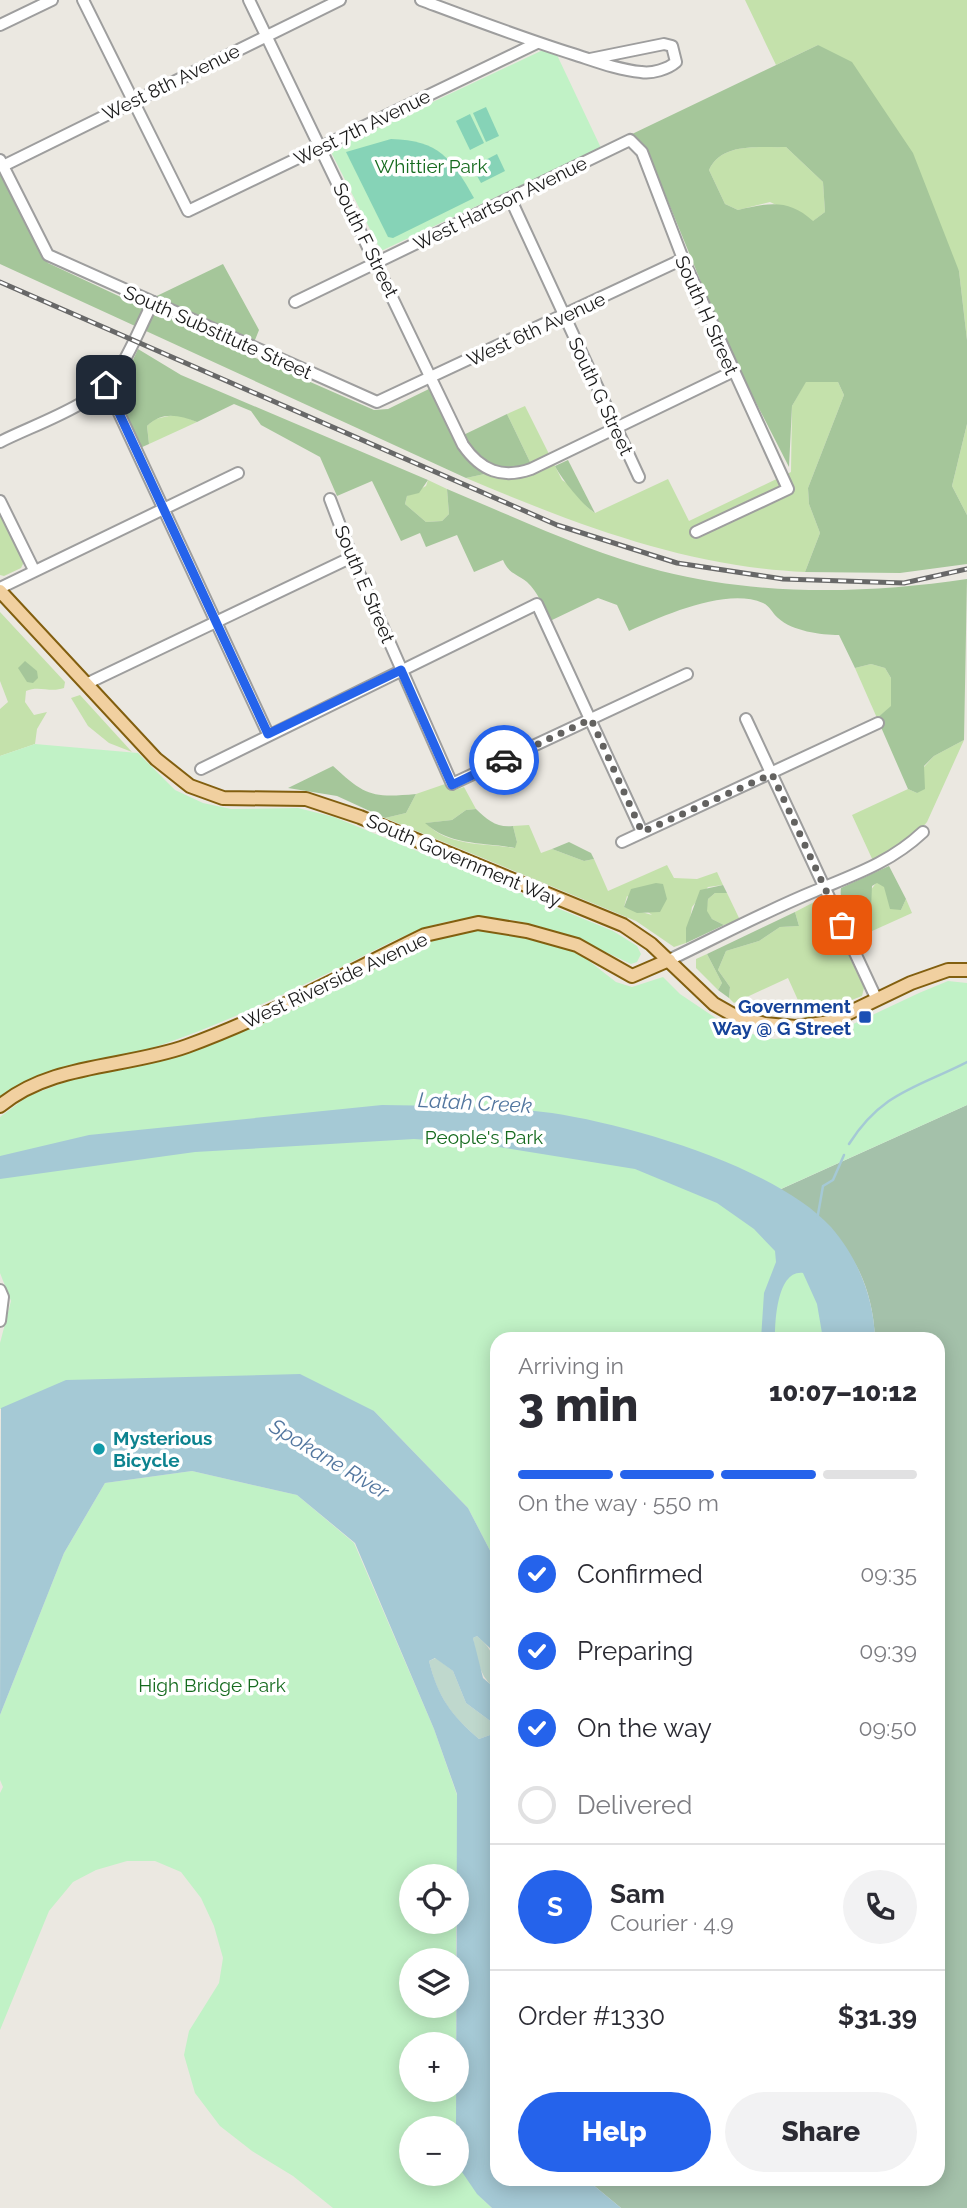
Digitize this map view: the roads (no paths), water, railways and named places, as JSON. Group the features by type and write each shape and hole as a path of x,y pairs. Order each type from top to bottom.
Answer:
{"main road":[{"name":"South Government Way","path":"0,590 156,759 190,786 223,798 306,799 360,817 623,925 651,944 714,1004 737,1017 765,1024 796,1027 830,1022 948,970 967,970"},
{"name":"West Riverside Avenue","path":"0,1106 54,1078 186,1046 276,1009 425,935 450,928 478,923 554,937 577,945 627,975 640,974 669,961"}],"street":[{"path":"0,25 52,0"},
{"path":"83,0 133,100"},
{"name":"South F Street","path":"249,0 463,445 474,461 493,471 516,474 616,427"},
{"name":"West 8th Avenue","path":"2,163 340,0"},
{"path":"421,0 537,43 590,59 644,73 670,68 677,57 672,46 664,44 590,59"},
{"name":"West 7th Avenue","path":"133,100 188,211 537,43"},
{"name":"West Hartson Avenue","path":"295,302 511,200 629,140"},
{"name":"South H Street","path":"629,140 642,152 682,259 788,489 695,532"},
{"name":"South Substitute Street","path":"2,163 48,255 365,398 377,402 389,398"},
{"name":"South G Street","path":"511,200 639,477"},
{"name":"West 6th Avenue","path":"389,398 682,259"},
{"path":"0,442 90,398 106,385 115,375 153,302"},
{"path":"616,427 732,372"},
{"path":"106,385 268,734"},
{"path":"0,590 34,570 238,473"},
{"name":"South E Street","path":"330,499 352,557 452,785 591,719"},
{"path":"0,501 34,570"},
{"path":"86,684 217,624 352,557"},
{"path":"201,769 537,604 642,832"},
{"path":"591,719 687,674"},
{"path":"746,719 877,1000"},
{"path":"622,842 878,723"},
{"path":"669,961 891,858 923,832"},
{"path":"0,1290 3,1297 0,1321"}],"water":[{"path":"382,1105 531,1110 621,1127 700,1152 739,1168 806,1205 831,1227 857,1265 872,1309 875,1332 822,1332 817,1304 803,1273 794,1274 783,1288 777,1309 775,1332 761,1332 764,1293 776,1262 775,1251 754,1229 717,1203 635,1169 474,1143 414,1139 195,1152 0,1179 0,1156 89,1135"},
{"name":"Spokane River","path":"300,1374 374,1411 468,1508 490,1550 490,1648 477,1636 473,1638 483,1678 490,1684 490,1721 466,1703 453,1671 435,1658 429,1661 441,1695 453,1713 479,1739 490,1735 490,2186 594,2186 621,2208 492,2208 469,2182 469,2116 456,2116 456,2102 469,2102 469,2032 456,2032 456,2018 469,2018 469,1948 457,1948 457,1934 469,1934 469,1864 457,1864 457,1794 434,1729 355,1543 297,1495 192,1471 105,1483 64,1553 0,1715 1,1408 66,1380"}],"waterway":[{"path":"849,1144 861,1127 887,1102 967,1062"},
{"path":"817,1220 823,1186 833,1180 844,1155"}],"railway":[{"path":"0,282 557,525 677,563 783,579 904,583 967,569"}],"place":[{"name":"Government Way @ G Street","path":"865,1017"},
{"name":"Mysterious Bicycle","path":"99,1449"}],"park label":[{"name":"Whittier Park","path":"431,166"},
{"name":"People's Park","path":"484,1137"},
{"name":"High Bridge Park","path":"212,1685"}],"water label":[{"name":"Latah Creek","path":"475,1103"}]}
